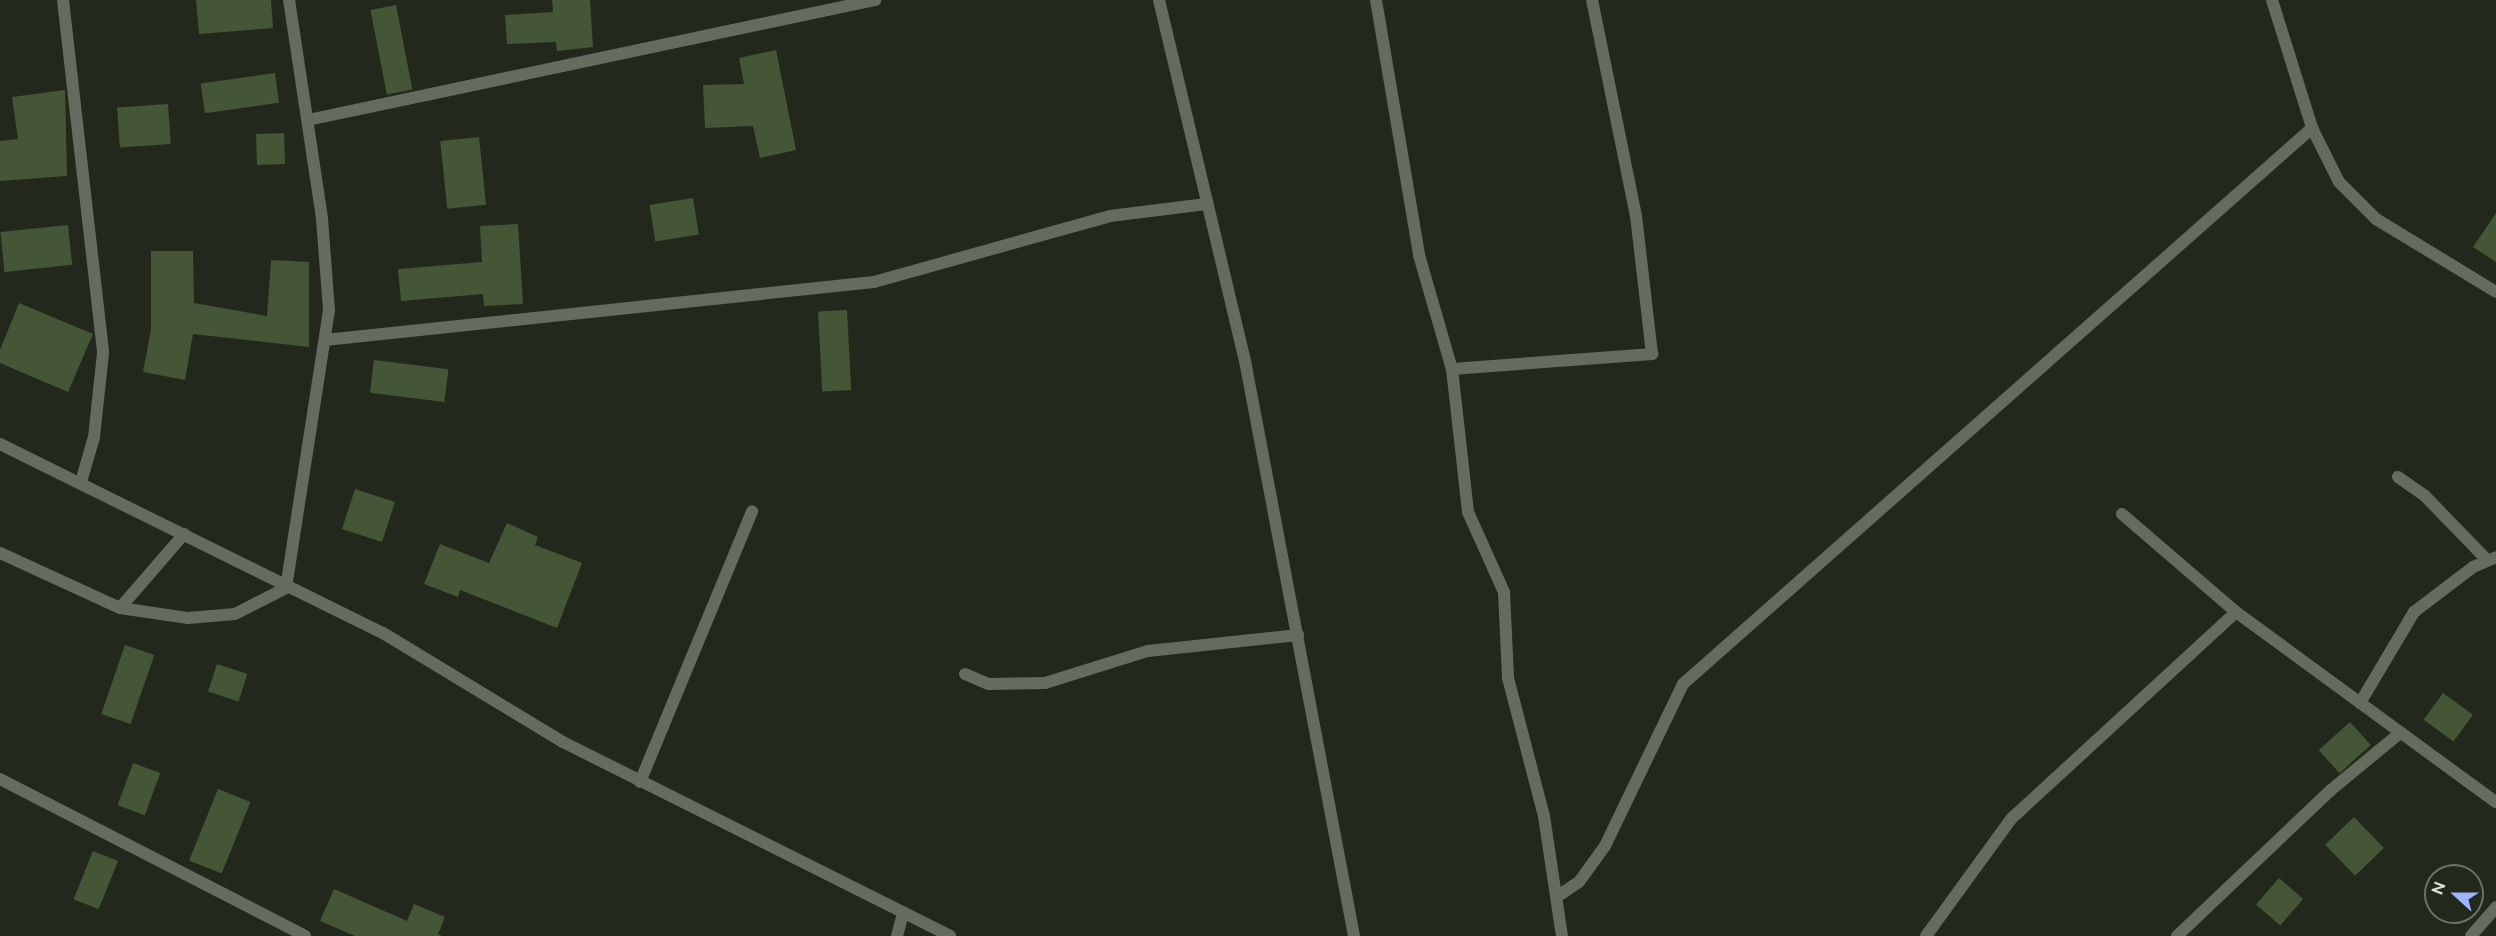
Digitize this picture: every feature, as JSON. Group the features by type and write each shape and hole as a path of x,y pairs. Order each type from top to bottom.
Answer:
{"street":[{"path":"63,0 103,353 94,437 81,482"},
{"path":"286,588 329,310 322,218 289,0"},
{"path":"308,120 875,0"},
{"path":"1159,0 1246,366 1354,936"},
{"path":"1376,0 1419,255 1452,369 1468,512 1502,583 1508,678 1544,816 1558,896 1562,936"},
{"path":"1452,369 1652,354 1636,216 1592,0"},
{"path":"2272,0 2312,128 2339,182 2360,205 2496,292"},
{"path":"1558,896 1580,882 1605,846 1683,684 2312,128"},
{"path":"325,340 874,282 1110,216 1206,204"},
{"path":"0,444 81,482 286,588 383,633 640,782 950,936"},
{"path":"2360,704 2414,612 2491,558 2425,496 2398,477"},
{"path":"640,782 752,511"},
{"path":"2122,514 2236,612 2496,802"},
{"path":"120,608 184,534"},
{"path":"0,553 120,608 215,618 235,614 286,588"},
{"path":"1926,936 2012,819 2236,612"},
{"path":"965,674 989,684 1045,683 1148,651 1298,635"},
{"path":"2177,936 2331,790 2400,733"},
{"path":"0,779 305,936"},
{"path":"2471,936 2496,907"},
{"path":"897,936 903,913"}],"building":[{"path":"196,0 271,0 273,28 199,34"},
{"path":"552,0 590,0 593,47 557,51 556,42 507,44 505,15 553,12"},
{"path":"396,5 412,89 387,94 370,10"},
{"path":"776,50 796,150 760,158 753,126 705,128 703,85 744,84 739,58"},
{"path":"275,73 279,103 205,113 201,83"},
{"path":"65,90 67,176 0,181 0,141 18,139 12,97"},
{"path":"168,104 171,144 120,147 117,108"},
{"path":"284,133 285,164 257,165 256,134"},
{"path":"479,137 486,205 447,209 440,141"},
{"path":"693,198 699,235 655,241 650,205"},
{"path":"2496,213 2496,262 2473,247"},
{"path":"518,224 523,304 484,306 483,294 401,301 398,269 482,262 480,226"},
{"path":"68,225 72,265 5,272 0,232"},
{"path":"151,251 193,251 194,303 267,316 271,260 309,262 309,347 193,334 185,380 143,372 151,330"},
{"path":"19,303 93,334 68,392 0,363 0,350"},
{"path":"847,310 851,390 822,391 818,312"},
{"path":"374,360 448,369 444,402 370,393"},
{"path":"355,489 395,502 382,542 342,529"},
{"path":"507,523 538,537 535,545 582,563 557,628 460,590 458,597 424,584 440,544 489,563"},
{"path":"125,645 154,655 131,724 101,714"},
{"path":"217,664 247,674 238,701 208,692"},
{"path":"2443,693 2473,715 2454,741 2424,720"},
{"path":"2350,722 2371,745 2340,773 2319,750"},
{"path":"133,763 160,773 145,815 118,805"},
{"path":"218,789 250,802 222,874 189,860"},
{"path":"2354,817 2384,848 2355,876 2325,845"},
{"path":"93,851 118,861 99,909 74,899"},
{"path":"2279,878 2303,899 2280,925 2256,904"},
{"path":"334,889 407,921 414,904 445,917 438,934 442,936 355,936 320,921"}]}
